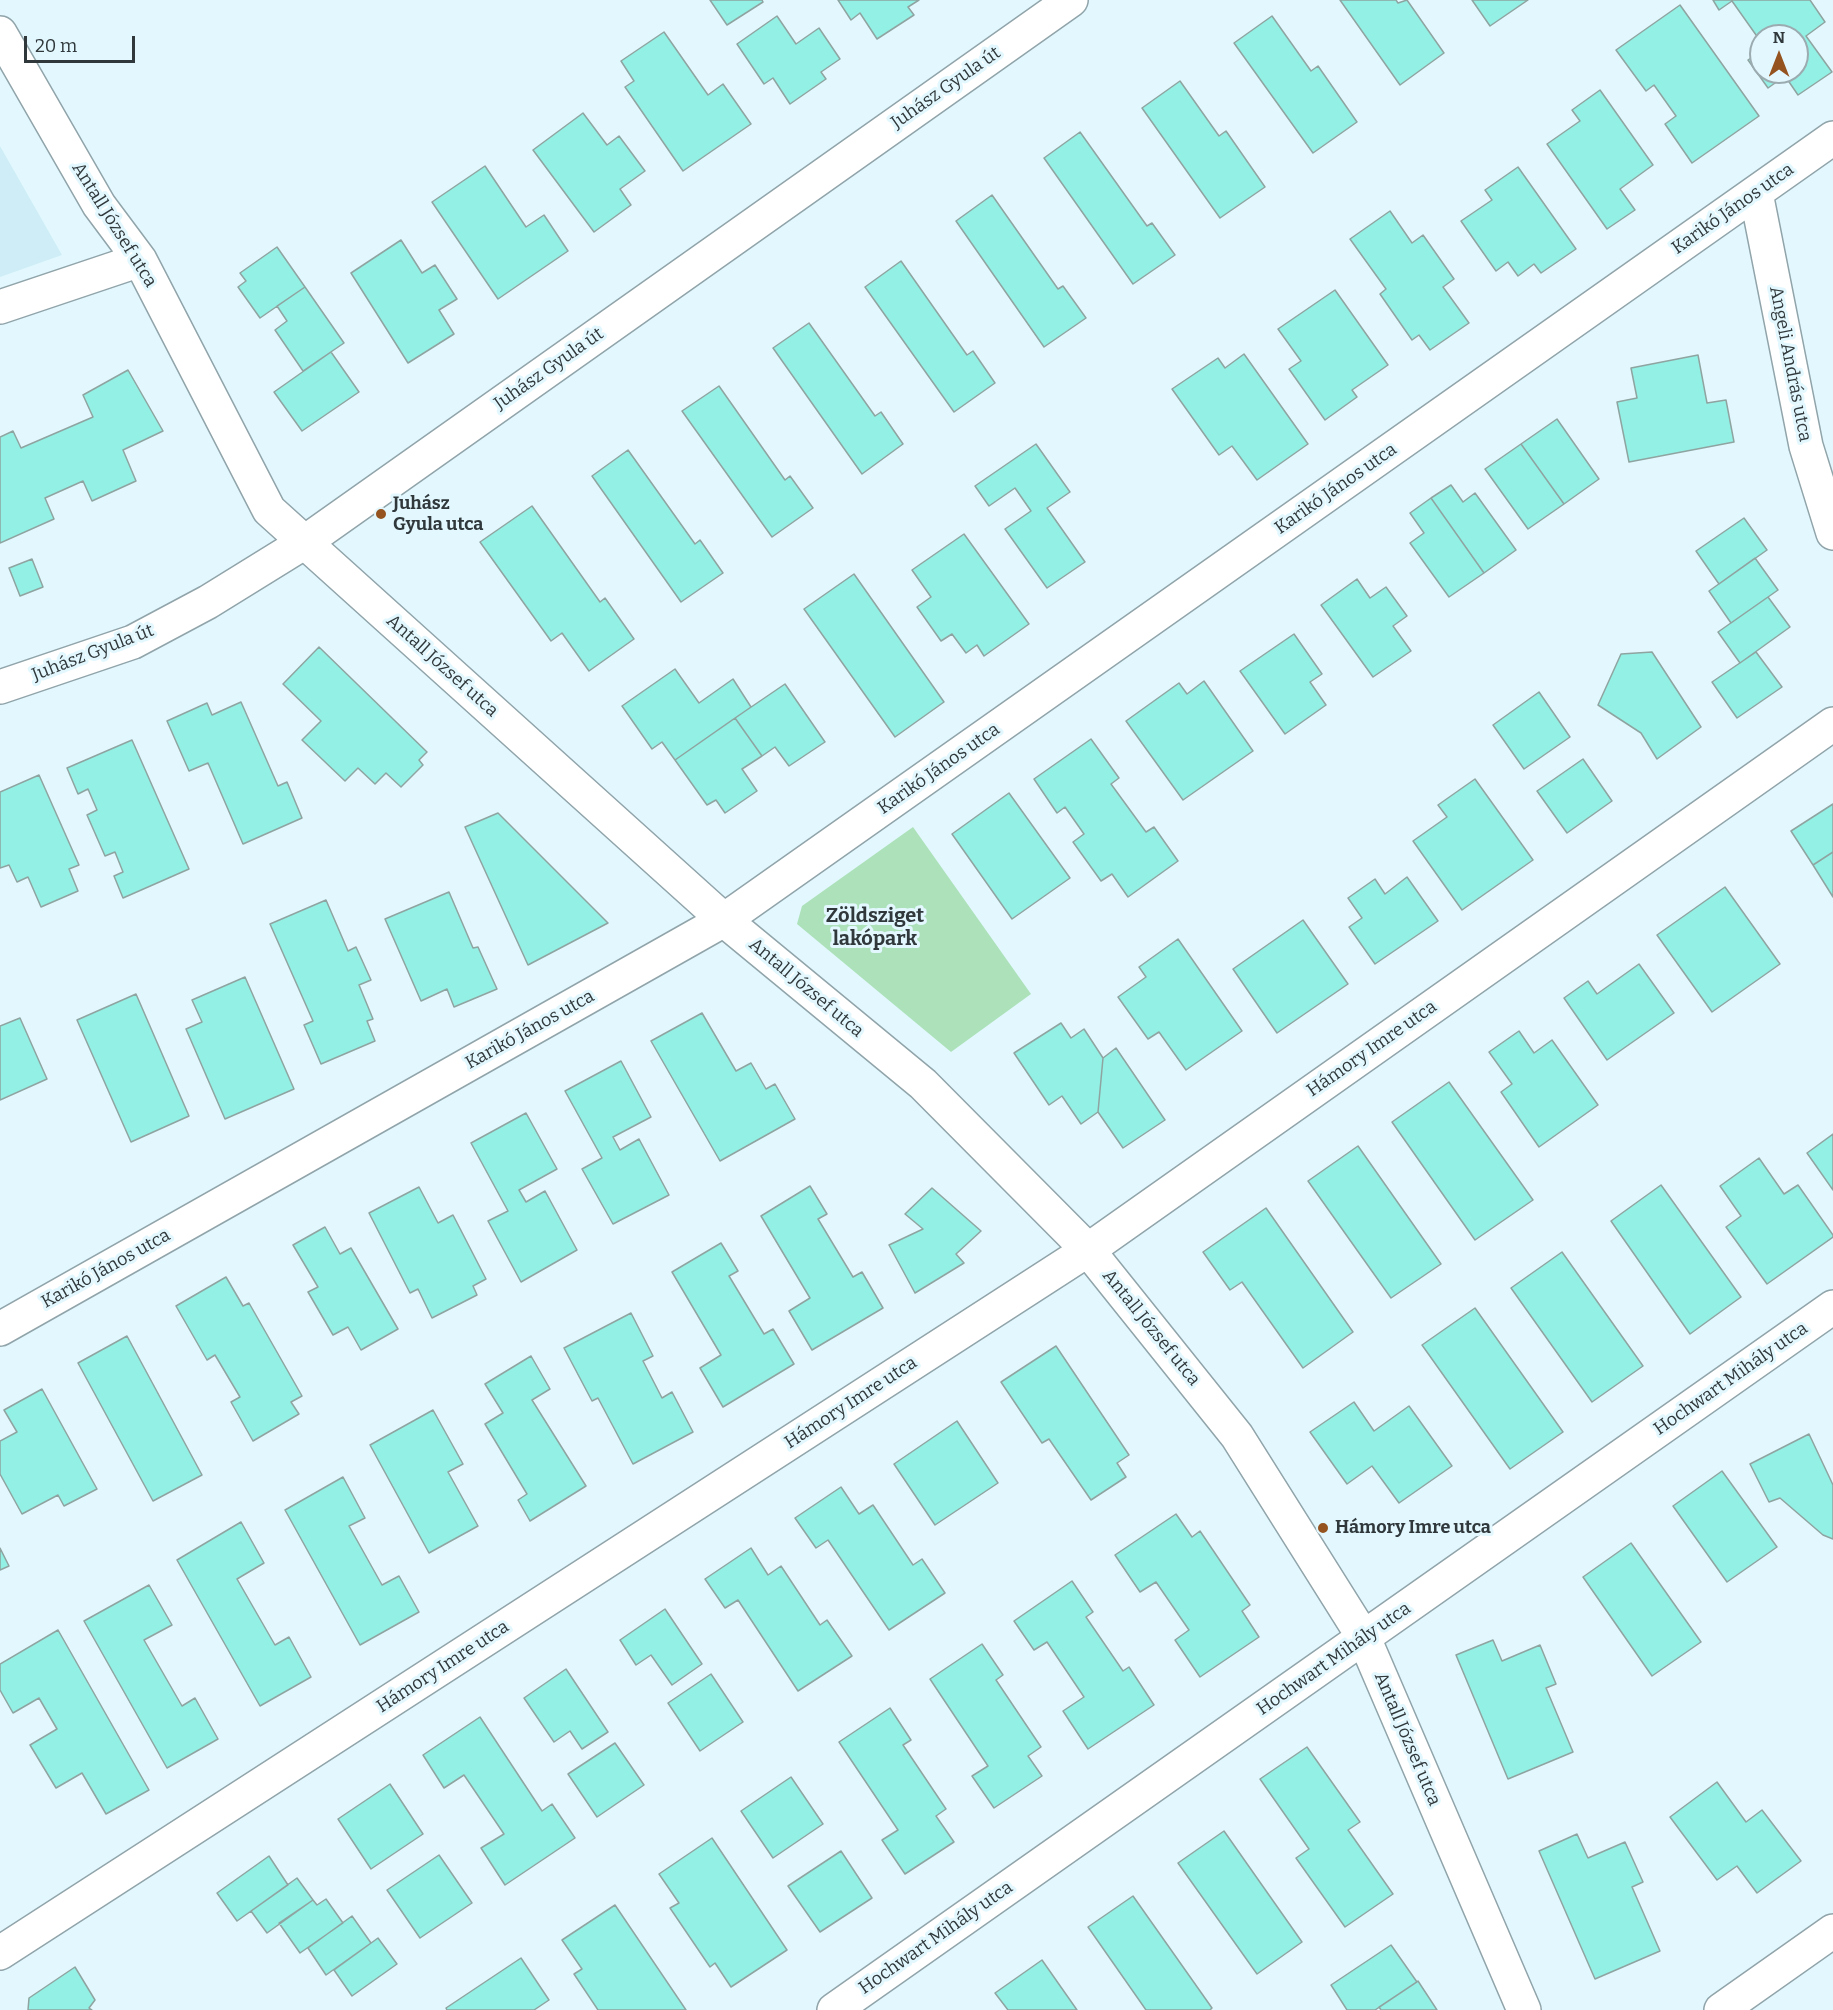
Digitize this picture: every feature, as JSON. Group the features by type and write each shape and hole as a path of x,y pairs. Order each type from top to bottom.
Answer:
{"street":[{"name":"Juhász Gyula út","path":"0,687 133,642 208,602 305,542 1071,0"},
{"name":"Antall József utca","path":"0,33 99,205 140,260 269,510 724,920 923,1084 1088,1250 1237,1436 1364,1638 1524,2010"},
{"name":"Karikó János utca","path":"0,1329 724,920 1833,138"},
{"name":"Angeli András utca","path":"1756,193 1806,446 1833,533"},
{"path":"0,308 140,260"},
{"name":"Hámory Imre utca","path":"0,1953 1088,1250 1833,724"},
{"name":"Hochwart Mihály utca","path":"834,2010 1833,1306"},
{"path":"1721,2010 1833,1931"}],"shaded area":[{"path":"0,146 62,255 0,277"}],"green space":[{"path":"913,827 1031,994 951,1052 797,924 802,906"}],"building":[{"path":"710,0 762,0 763,2 727,25"},
{"path":"838,0 919,0 908,7 914,15 877,39 860,13 851,20"},
{"path":"1340,0 1396,0 1398,3 1407,0 1444,53 1400,85"},
{"path":"1472,0 1528,0 1490,26"},
{"path":"1713,0 1810,0 1825,22 1809,34 1809,24 1749,25 1732,1 1719,10"},
{"path":"1680,5 1759,116 1692,163 1665,124 1676,116 1654,85 1646,91 1616,50"},
{"path":"777,16 796,44 819,28 840,59 821,72 826,79 790,104 773,78 764,84 737,44"},
{"path":"1272,16 1311,71 1318,66 1357,122 1313,153 1234,43"},
{"path":"664,32 708,95 723,84 751,124 683,171 625,87 634,81 621,61"},
{"path":"1809,40 1832,72 1798,95 1790,84 1809,84"},
{"path":"1180,81 1219,136 1226,131 1265,187 1220,218 1142,108"},
{"path":"1600,90 1653,165 1620,189 1635,210 1607,229 1547,144 1580,121 1572,110"},
{"path":"583,113 607,145 619,136 645,171 620,189 631,205 594,232 533,150"},
{"path":"1080,132 1147,226 1152,223 1175,255 1133,284 1044,158"},
{"path":"485,166 526,227 544,215 568,251 498,299 432,202"},
{"path":"1518,167 1576,249 1541,273 1534,264 1518,276 1508,262 1496,271 1461,221 1492,200 1485,190"},
{"path":"992,195 1058,289 1063,286 1086,318 1044,347 956,221"},
{"path":"1390,211 1412,243 1423,235 1454,279 1443,287 1469,323 1430,350 1419,335 1412,340 1380,294 1386,289 1350,239"},
{"path":"401,240 422,273 435,265 457,299 439,310 454,334 408,363 351,273"},
{"path":"277,247 305,287 260,318 238,287 246,281 240,273"},
{"path":"901,261 967,355 973,351 995,383 954,412 865,287"},
{"path":"305,287 344,343 303,371 275,330 287,321 277,306"},
{"path":"1335,290 1388,365 1352,390 1357,397 1325,420 1289,369 1301,361 1278,329"},
{"path":"809,323 875,416 881,412 903,444 862,474 773,348"},
{"path":"331,352 359,392 302,431 274,392"},
{"path":"1244,354 1308,444 1257,480 1232,446 1219,455 1172,389 1218,358 1225,368"},
{"path":"1698,355 1707,403 1726,400 1734,442 1629,462 1617,402 1637,398 1631,368"},
{"path":"128,370 163,431 123,450 136,481 92,501 83,481 45,498 54,519 0,543 0,437 13,431 21,448 93,417 83,395"},
{"path":"719,386 785,480 790,476 813,508 772,537 682,411"},
{"path":"1557,419 1599,479 1564,504 1521,444"},
{"path":"1036,444 1070,492 1047,508 1085,562 1047,588 1005,529 1031,511 1015,488 989,506 975,486"},
{"path":"1521,444 1564,504 1528,529 1485,469"},
{"path":"628,450 695,544 700,540 723,573 681,602 592,476"},
{"path":"1451,485 1463,502 1475,493 1516,550 1484,573 1431,498"},
{"path":"1431,498 1484,573 1449,597 1410,543 1424,533 1410,513"},
{"path":"532,506 600,602 605,598 634,639 589,671 562,633 551,641 480,542"},
{"path":"1744,518 1767,550 1719,584 1696,551"},
{"path":"964,534 1029,624 984,656 977,645 966,653 952,634 941,641 917,607 931,597 912,570"},
{"path":"1755,558 1778,590 1731,623 1709,591"},
{"path":"32,559 43,587 20,596 9,568"},
{"path":"854,574 944,702 895,737 804,609"},
{"path":"1357,579 1370,598 1386,587 1407,616 1393,626 1411,651 1373,677 1321,605"},
{"path":"1768,597 1790,627 1740,663 1718,632"},
{"path":"1294,634 1322,674 1310,682 1326,705 1285,734 1240,671"},
{"path":"319,647 427,752 419,760 423,765 401,787 386,773 375,784 358,768 345,781 302,740 321,721 283,684"},
{"path":"1652,652 1701,727 1657,759 1641,733 1598,705 1621,654"},
{"path":"1756,652 1782,687 1737,718 1712,682"},
{"path":"675,669 699,703 733,679 751,707 675,760 662,742 652,749 622,706"},
{"path":"1204,681 1253,751 1183,800 1126,721 1179,683 1187,694"},
{"path":"785,684 825,742 789,766 775,747 762,756 735,718"},
{"path":"1539,692 1570,737 1524,769 1493,725"},
{"path":"241,702 278,786 287,782 302,818 243,844 208,763 189,771 167,721 207,703 212,715"},
{"path":"735,718 762,756 742,769 757,791 725,813 716,800 707,805 675,760"},
{"path":"1091,739 1119,778 1111,784 1146,832 1154,827 1178,861 1128,897 1112,874 1101,881 1073,842 1084,834 1065,807 1057,813 1034,779"},
{"path":"132,740 189,869 123,898 114,876 123,872 115,852 105,856 87,815 97,810 88,789 78,794 67,768"},
{"path":"1583,759 1612,801 1567,833 1537,791"},
{"path":"39,775 79,865 69,869 78,891 41,907 28,877 17,882 9,865 0,868 0,792"},
{"path":"1475,779 1533,860 1462,910 1413,841 1447,817 1438,805"},
{"path":"1009,793 1070,878 1012,919 952,834"},
{"path":"1833,804 1833,852 1813,865 1791,831"},
{"path":"498,813 608,923 528,965 465,827"},
{"path":"1833,852 1833,897 1813,865"},
{"path":"1407,877 1438,921 1375,964 1349,927 1362,918 1348,898 1375,879 1385,894"},
{"path":"1725,887 1780,964 1712,1012 1657,935"},
{"path":"449,892 473,948 478,947 497,989 454,1007 447,989 421,1001 385,919"},
{"path":"326,900 348,951 356,947 371,980 359,985 373,1019 367,1021 375,1041 321,1064 304,1025 313,1021 270,924"},
{"path":"1303,920 1348,984 1277,1033 1233,969"},
{"path":"1178,939 1242,1031 1186,1070 1159,1032 1148,1039 1118,997 1146,977 1139,967"},
{"path":"1639,964 1674,1013 1607,1060 1564,998 1588,981 1597,994"},
{"path":"245,977 294,1089 225,1119 186,1029 202,1022 192,1000"},
{"path":"136,994 189,1116 131,1142 77,1020"},
{"path":"702,1013 736,1071 751,1063 766,1089 775,1084 795,1119 720,1161 651,1041"},
{"path":"20,1018 47,1079 0,1100 0,1026"},
{"path":"1061,1023 1071,1038 1084,1029 1103,1058 1098,1112 1081,1124 1062,1096 1049,1105 1014,1053"},
{"path":"1519,1031 1534,1053 1552,1040 1598,1105 1539,1147 1501,1092 1512,1084 1489,1052"},
{"path":"1116,1048 1165,1120 1123,1148 1098,1112 1103,1058"},
{"path":"621,1061 651,1117 613,1137 620,1150 639,1139 669,1195 613,1224 582,1169 602,1158 565,1091"},
{"path":"1449,1082 1533,1200 1475,1240 1392,1122"},
{"path":"526,1113 557,1169 519,1190 526,1202 545,1191 577,1250 521,1282 488,1221 508,1211 471,1143"},
{"path":"1833,1134 1833,1190 1807,1153"},
{"path":"1358,1146 1441,1264 1391,1298 1308,1181"},
{"path":"1759,1158 1784,1194 1798,1185 1833,1235 1767,1284 1726,1227 1741,1216 1720,1186"},
{"path":"1661,1185 1741,1297 1690,1334 1611,1221"},
{"path":"810,1186 827,1214 818,1219 853,1277 862,1272 883,1308 812,1350 789,1311 810,1298 761,1216"},
{"path":"419,1187 438,1223 453,1215 486,1279 473,1286 477,1295 432,1318 418,1289 410,1293 369,1213"},
{"path":"932,1188 981,1231 956,1254 964,1263 915,1293 889,1245 923,1229 905,1214"},
{"path":"1266,1208 1353,1332 1303,1368 1242,1282 1230,1290 1203,1252"},
{"path":"325,1227 340,1254 351,1248 398,1329 361,1350 348,1327 333,1335 308,1292 318,1287 293,1245"},
{"path":"721,1243 738,1271 729,1276 764,1334 773,1329 794,1364 723,1407 700,1368 721,1355 672,1272"},
{"path":"1562,1252 1643,1366 1592,1402 1511,1288"},
{"path":"226,1277 243,1306 249,1303 302,1396 291,1402 299,1414 253,1441 231,1402 240,1397 215,1355 207,1360 176,1306"},
{"path":"1475,1308 1563,1432 1510,1469 1422,1345"},
{"path":"631,1313 653,1356 643,1361 662,1398 672,1392 693,1432 633,1464 598,1398 592,1401 564,1348"},
{"path":"127,1336 202,1475 153,1501 78,1363"},
{"path":"1056,1346 1129,1455 1117,1463 1126,1477 1091,1500 1049,1439 1042,1443 1001,1382"},
{"path":"531,1356 550,1389 532,1400 586,1486 530,1521 518,1500 527,1494 485,1424 503,1413 485,1384"},
{"path":"42,1389 97,1489 64,1506 58,1495 22,1514 0,1474 0,1441 17,1432 4,1410"},
{"path":"1354,1402 1374,1431 1409,1406 1452,1466 1399,1503 1372,1466 1347,1484 1310,1432"},
{"path":"433,1410 463,1464 448,1472 478,1526 429,1553 370,1445"},
{"path":"957,1421 998,1483 935,1525 894,1464"},
{"path":"1809,1434 1833,1485 1833,1539 1823,1535 1780,1498 1769,1502 1750,1464"},
{"path":"1722,1471 1777,1547 1727,1582 1673,1506"},
{"path":"343,1477 365,1518 349,1526 382,1585 399,1576 419,1612 360,1645 285,1510"},
{"path":"841,1487 859,1514 873,1505 913,1565 922,1559 945,1593 889,1630 828,1540 816,1548 795,1518"},
{"path":"1176,1514 1192,1537 1200,1531 1250,1605 1242,1611 1259,1637 1200,1677 1175,1640 1189,1630 1156,1582 1140,1592 1115,1555"},
{"path":"241,1522 264,1563 237,1579 275,1645 289,1637 311,1677 260,1706 177,1560"},
{"path":"1631,1543 1701,1642 1652,1676 1583,1577"},
{"path":"0,1548 9,1566 0,1570"},
{"path":"751,1548 768,1575 781,1566 820,1625 827,1620 852,1656 798,1691 738,1600 725,1608 705,1579"},
{"path":"1072,1581 1093,1612 1086,1617 1123,1671 1129,1667 1154,1705 1088,1749 1063,1711 1084,1697 1047,1642 1034,1650 1014,1621"},
{"path":"149,1585 172,1625 144,1640 182,1706 195,1698 218,1739 167,1768 84,1621"},
{"path":"665,1609 702,1664 672,1685 651,1655 636,1665 620,1640"},
{"path":"58,1630 149,1790 106,1814 82,1773 56,1788 30,1745 57,1729 39,1698 13,1713 0,1690 0,1664"},
{"path":"1493,1640 1502,1661 1540,1645 1556,1684 1546,1688 1573,1752 1508,1779 1456,1655"},
{"path":"982,1644 1003,1675 996,1680 1041,1747 1028,1756 1042,1776 994,1808 972,1776 988,1766 930,1679"},
{"path":"566,1669 608,1732 582,1749 570,1731 554,1742 524,1698"},
{"path":"711,1674 743,1722 700,1751 668,1703"},
{"path":"890,1708 911,1740 903,1745 946,1809 936,1816 954,1842 905,1874 882,1840 898,1830 839,1742"},
{"path":"480,1717 542,1811 552,1804 575,1838 505,1885 481,1848 504,1834 464,1775 444,1788 423,1755"},
{"path":"615,1743 644,1785 597,1817 568,1774"},
{"path":"1307,1747 1360,1822 1348,1830 1393,1894 1345,1927 1296,1858 1309,1849 1260,1779"},
{"path":"791,1777 823,1824 773,1858 741,1811"},
{"path":"1717,1782 1746,1822 1762,1810 1801,1861 1757,1893 1737,1866 1717,1880 1670,1817"},
{"path":"390,1784 423,1834 371,1869 338,1819"},
{"path":"1224,1831 1302,1942 1257,1974 1178,1863"},
{"path":"1577,1834 1588,1858 1625,1842 1643,1882 1632,1887 1660,1951 1595,1979 1539,1851"},
{"path":"712,1838 787,1950 731,1987 715,1963 710,1967 670,1908 679,1903 659,1874"},
{"path":"841,1851 872,1898 820,1932 788,1886"},
{"path":"439,1855 472,1903 420,1938 387,1890"},
{"path":"269,1856 288,1885 237,1921 217,1893"},
{"path":"297,1878 313,1900 267,1933 251,1911"},
{"path":"1133,1896 1212,2008 1210,2010 1146,2010 1088,1927"},
{"path":"326,1899 343,1923 300,1953 279,1923 313,1900 317,1905"},
{"path":"615,1905 686,2010 598,2010 574,1974 582,1969 562,1940"},
{"path":"352,1916 371,1943 326,1975 308,1948"},
{"path":"378,1938 397,1964 352,1996 334,1970"},
{"path":"1391,1945 1417,1982 1375,2010 1347,2010 1331,1985"},
{"path":"521,1958 549,2000 534,2010 447,2010 446,2008"},
{"path":"1042,1960 1077,2010 1008,2010 995,1993"},
{"path":"75,1967 95,2000 89,2008 92,2010 28,2010 29,1998"},
{"path":"1418,1981 1437,2010 1381,2010 1379,2007"}],"place":[{"name":"Juhász Gyula utca","path":"381,514"},
{"name":"Hámory Imre utca","path":"1323,1528"}],"district":[{"name":"Zöldsziget lakópark","path":"875,928"}]}
